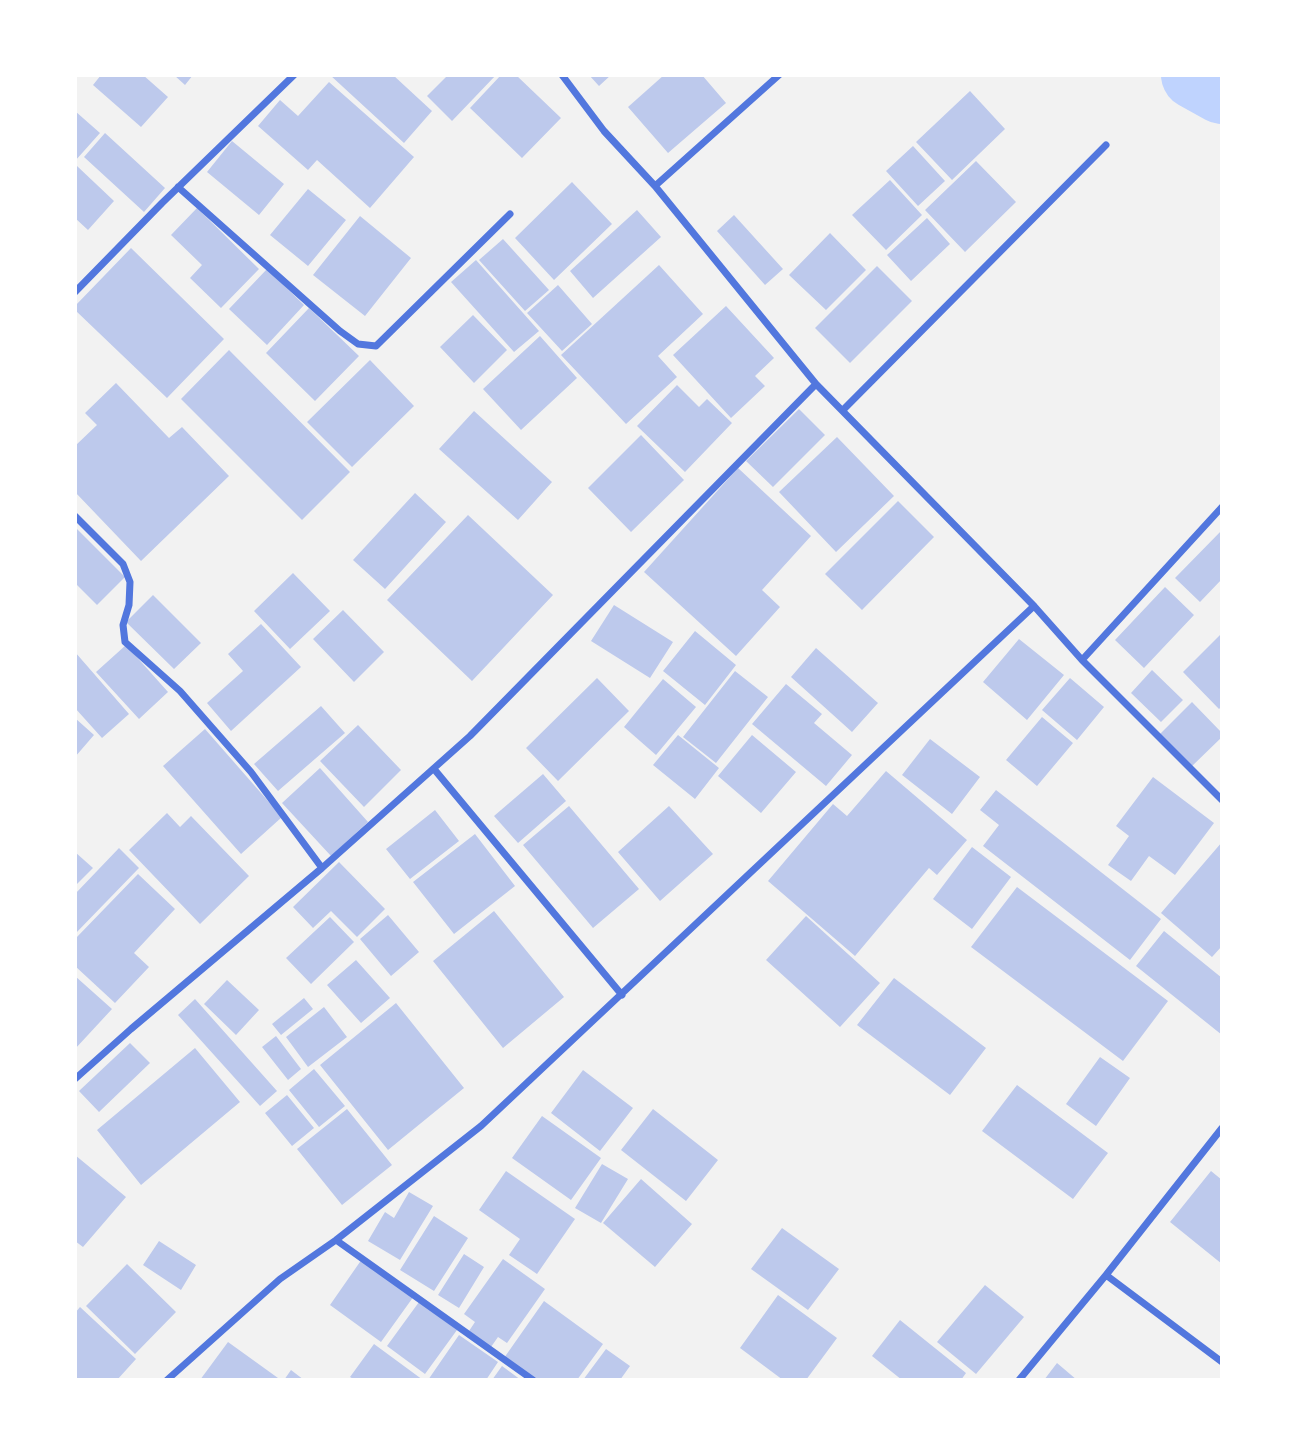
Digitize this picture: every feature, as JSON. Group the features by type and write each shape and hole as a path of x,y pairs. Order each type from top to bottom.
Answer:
{"street":[{"path":"75,292 294,75"},
{"path":"562,75 604,131 655,186 816,384 1034,606 1082,660 1222,800"},
{"path":"655,186 779,75"},
{"path":"843,411 1106,145"},
{"path":"178,187 340,331 358,344 376,346 510,214"},
{"path":"75,1079 322,868 470,736 816,384"},
{"path":"1082,660 1222,507"},
{"path":"75,516 123,564 130,582 129,605 123,625 125,642 180,691 251,772 322,868"},
{"path":"167,1380 280,1279 336,1240 481,1126 1034,606"},
{"path":"434,769 622,995"},
{"path":"1019,1380 1107,1275 1222,1128"},
{"path":"336,1240 533,1380"},
{"path":"1107,1275 1222,1362"}],"building":[{"path":"101,75 143,75 168,97 141,127 93,85"},
{"path":"174,75 193,75 185,85"},
{"path":"330,75 393,75 432,111 404,143"},
{"path":"448,75 496,75 452,121 427,96"},
{"path":"501,75 516,75 561,118 522,158 470,108"},
{"path":"589,75 611,75 599,86"},
{"path":"664,75 702,75 726,103 668,153 628,107"},
{"path":"329,82 414,157 370,208 317,160 308,170 258,126 280,100 298,116"},
{"path":"970,91 1005,129 952,180 916,142"},
{"path":"75,111 100,133 75,161"},
{"path":"105,133 165,188 144,212 84,157"},
{"path":"232,141 284,184 259,215 207,172"},
{"path":"913,146 945,181 918,206 886,171"},
{"path":"976,161 1016,202 965,252 925,210"},
{"path":"77,166 114,201 88,230 75,218"},
{"path":"890,180 922,215 886,250 852,215"},
{"path":"572,182 612,224 554,280 515,238"},
{"path":"308,189 346,220 308,266 270,235"},
{"path":"197,208 259,269 221,308 190,278 202,265 171,235"},
{"path":"637,210 661,237 593,298 570,271"},
{"path":"734,215 783,269 765,285 717,231"},
{"path":"360,216 411,258 365,316 313,275"},
{"path":"927,218 950,244 911,281 887,255"},
{"path":"830,233 866,270 826,310 789,275"},
{"path":"503,239 549,290 525,311 479,260"},
{"path":"131,248 224,339 167,398 75,310 75,306"},
{"path":"476,260 539,331 514,352 451,282"},
{"path":"659,265 703,314 658,356 677,377 626,424 561,355"},
{"path":"877,266 912,301 850,363 815,328"},
{"path":"267,269 304,305 267,345 229,309"},
{"path":"558,285 592,324 562,351 527,313"},
{"path":"726,306 774,358 755,376 765,386 731,418 673,355"},
{"path":"309,308 359,356 315,401 266,353"},
{"path":"473,315 507,350 474,383 440,347"},
{"path":"540,336 577,378 521,430 483,389"},
{"path":"229,350 350,472 302,520 181,399"},
{"path":"370,360 414,406 352,467 307,422"},
{"path":"116,383 169,438 182,427 229,476 141,561 75,492 75,446 97,425 85,413"},
{"path":"677,385 699,407 707,399 732,423 685,472 637,426"},
{"path":"799,409 825,435 773,487 746,461"},
{"path":"474,411 552,482 518,520 439,449"},
{"path":"641,435 684,480 631,532 588,488"},
{"path":"837,437 894,496 836,552 779,492"},
{"path":"738,468 811,536 762,590 780,607 736,656 644,572"},
{"path":"415,493 446,522 385,589 353,560"},
{"path":"898,501 934,537 862,610 825,574"},
{"path":"468,515 553,595 472,681 387,600"},
{"path":"75,527 125,577 97,605 75,583"},
{"path":"1222,530 1222,579 1200,602 1175,578"},
{"path":"293,573 330,611 290,649 254,611"},
{"path":"1165,587 1194,615 1144,668 1115,640"},
{"path":"153,595 201,643 174,669 126,622"},
{"path":"614,605 673,642 650,678 591,641"},
{"path":"343,610 384,652 354,682 313,639"},
{"path":"261,624 301,667 231,731 207,703 243,671 228,654"},
{"path":"695,631 736,665 705,705 663,671"},
{"path":"1222,633 1222,706 1219,709 1183,672"},
{"path":"1019,639 1064,675 1027,720 983,682"},
{"path":"126,645 168,692 139,719 96,672"},
{"path":"816,648 878,703 852,732 791,677"},
{"path":"75,652 129,714 102,738 75,708"},
{"path":"1152,670 1183,700 1161,722 1131,693"},
{"path":"735,671 768,697 716,763 683,737"},
{"path":"597,678 629,711 558,781 526,748"},
{"path":"1070,678 1104,707 1077,740 1042,710"},
{"path":"663,679 696,707 656,755 624,727"},
{"path":"786,684 822,714 814,723 852,755 826,786 752,724"},
{"path":"1192,702 1222,733 1222,737 1190,768 1159,735"},
{"path":"321,706 345,733 278,791 254,764"},
{"path":"1042,717 1073,743 1037,786 1006,760"},
{"path":"75,718 94,735 75,757"},
{"path":"358,725 401,770 364,807 320,761"},
{"path":"205,729 282,817 241,854 163,766"},
{"path":"678,735 719,768 695,799 653,765"},
{"path":"752,735 796,772 761,813 718,776"},
{"path":"930,739 980,777 952,814 902,775"},
{"path":"320,768 368,822 331,856 282,803"},
{"path":"886,771 967,840 937,875 929,868 855,956 768,881 833,804 847,816"},
{"path":"543,774 566,801 518,843 494,816"},
{"path":"1153,777 1214,823 1175,875 1149,856 1131,881 1108,865 1129,836 1116,826"},
{"path":"996,790 1161,919 1130,960 983,846 999,825 980,810"},
{"path":"569,806 639,889 593,928 523,845"},
{"path":"669,806 713,854 660,901 618,852"},
{"path":"435,810 459,841 410,879 386,849"},
{"path":"167,813 180,827 191,816 249,876 200,924 129,850"},
{"path":"475,834 515,886 454,934 413,882"},
{"path":"1222,842 1222,946 1212,957 1161,913"},
{"path":"972,847 1011,877 972,929 933,899"},
{"path":"119,848 139,868 75,934 75,894"},
{"path":"75,852 93,868 75,886"},
{"path":"339,862 385,909 357,937 331,911 313,928 293,907"},
{"path":"138,874 175,909 134,953 149,967 115,1003 75,966 75,939"},
{"path":"1017,887 1168,1001 1123,1061 971,947"},
{"path":"494,911 564,997 503,1048 433,961"},
{"path":"388,915 419,952 391,976 360,939"},
{"path":"806,916 880,983 840,1027 766,960"},
{"path":"330,917 354,942 311,984 286,958"},
{"path":"1164,931 1222,978 1222,1035 1136,966"},
{"path":"356,960 390,998 361,1023 327,985"},
{"path":"75,976 112,1009 75,1049"},
{"path":"894,978 986,1048 950,1095 857,1025"},
{"path":"227,980 259,1010 236,1035 204,1004"},
{"path":"304,998 313,1009 281,1035 272,1024"},
{"path":"195,999 277,1091 260,1106 178,1015"},
{"path":"396,1003 464,1088 388,1150 320,1065"},
{"path":"324,1007 347,1037 308,1067 286,1037"},
{"path":"276,1036 301,1069 288,1080 262,1047"},
{"path":"130,1043 150,1063 99,1112 79,1091"},
{"path":"195,1048 240,1102 141,1185 97,1130"},
{"path":"1100,1057 1130,1078 1096,1126 1066,1104"},
{"path":"314,1069 345,1106 319,1127 289,1090"},
{"path":"583,1070 633,1108 600,1151 551,1113"},
{"path":"1017,1085 1108,1153 1073,1199 982,1131"},
{"path":"287,1095 314,1128 292,1146 265,1113"},
{"path":"347,1109 392,1165 342,1205 297,1149"},
{"path":"653,1109 718,1160 686,1201 621,1150"},
{"path":"542,1116 601,1158 571,1200 512,1158"},
{"path":"75,1155 126,1197 83,1247 75,1241"},
{"path":"602,1164 628,1179 601,1223 575,1208"},
{"path":"506,1171 575,1219 537,1274 509,1255 520,1239 479,1210"},
{"path":"1211,1171 1222,1180 1222,1264 1170,1222"},
{"path":"641,1179 692,1224 655,1267 603,1223"},
{"path":"409,1192 433,1206 400,1260 368,1241 385,1212 394,1218"},
{"path":"434,1216 468,1238 434,1291 400,1270"},
{"path":"782,1228 839,1269 808,1310 751,1269"},
{"path":"159,1241 196,1265 181,1290 143,1265"},
{"path":"464,1254 484,1267 459,1308 438,1295"},
{"path":"362,1259 414,1296 381,1342 330,1305"},
{"path":"503,1259 545,1289 507,1343 498,1337 491,1347 469,1331 475,1322 464,1314"},
{"path":"127,1264 176,1312 135,1354 86,1306"},
{"path":"985,1285 1024,1317 976,1374 937,1342"},
{"path":"778,1295 837,1338 806,1380 783,1380 740,1348"},
{"path":"544,1301 603,1344 577,1380 534,1380 504,1358"},
{"path":"419,1302 457,1330 425,1374 387,1346"},
{"path":"80,1307 136,1359 117,1380 75,1380 75,1313"},
{"path":"900,1320 966,1373 961,1380 902,1380 872,1356"},
{"path":"459,1335 498,1362 486,1380 428,1380"},
{"path":"228,1342 278,1378 200,1380"},
{"path":"374,1344 423,1380 355,1380 350,1377"},
{"path":"606,1349 630,1366 620,1380 583,1380"},
{"path":"1057,1363 1077,1380 1044,1380"},
{"path":"502,1366 521,1380 492,1380"},
{"path":"291,1370 304,1380 284,1380"}],"waterway":[{"path":"1195,75 1222,90"}]}
